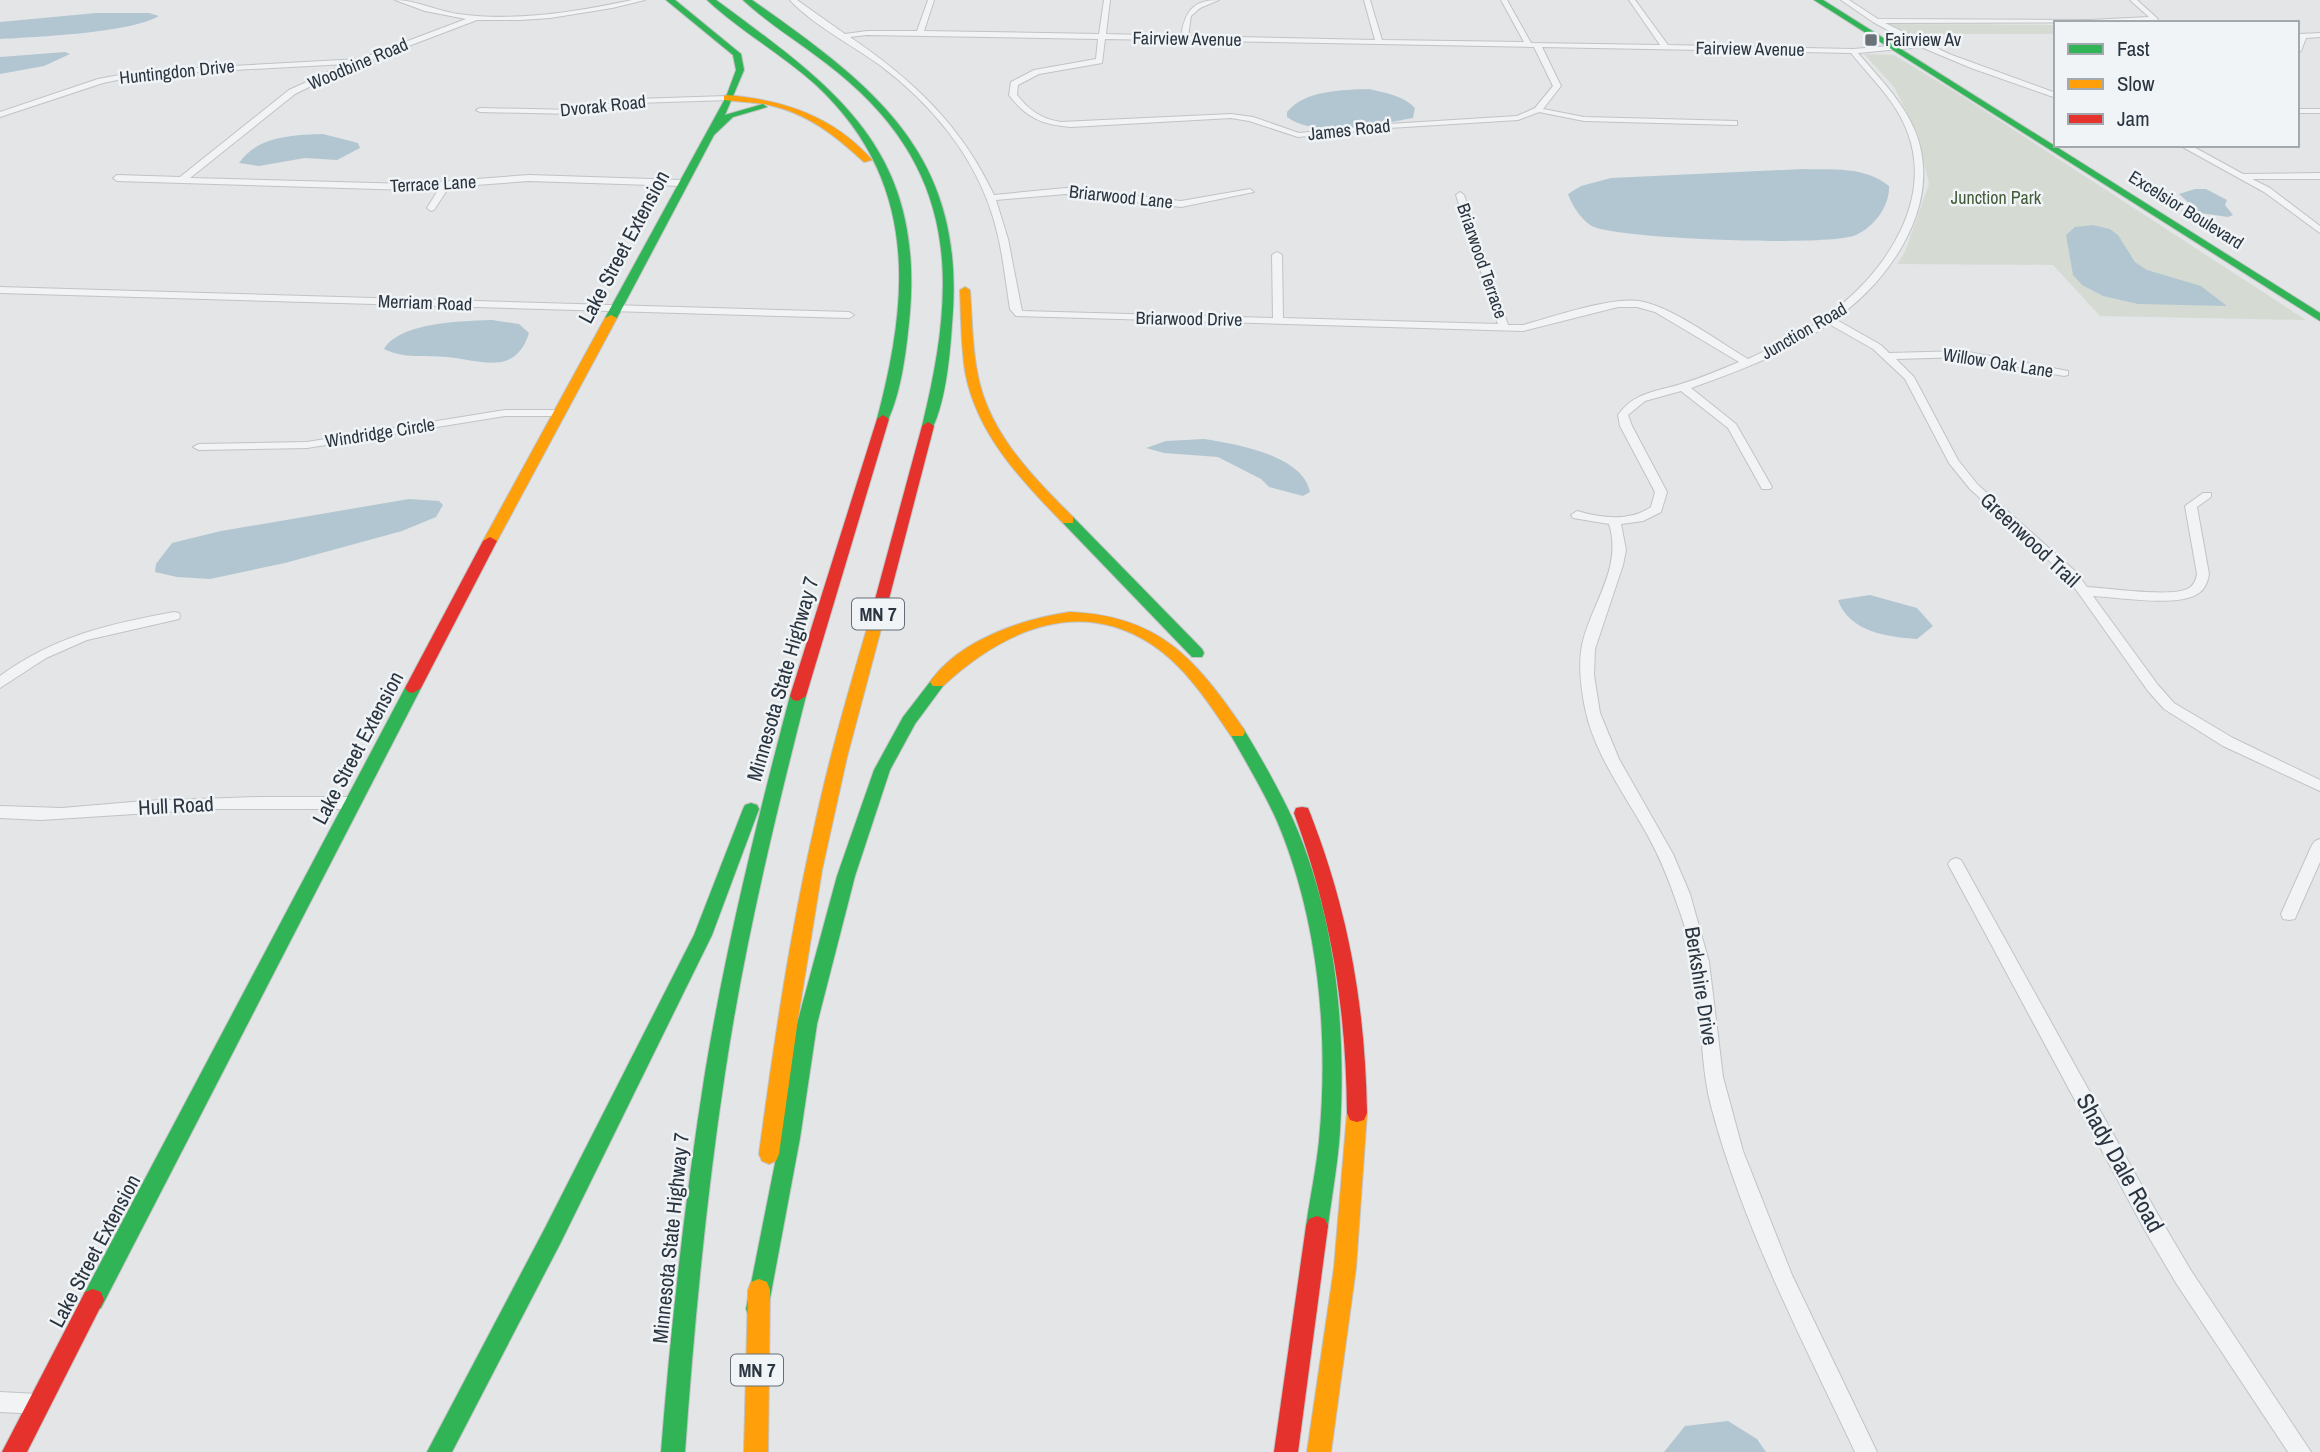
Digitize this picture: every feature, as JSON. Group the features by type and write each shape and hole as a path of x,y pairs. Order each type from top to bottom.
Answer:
{"main road":[{"name":"Lake Street Extension","path":"14,1452 353,803 710,134 742,65 737,54 670,0"},
{"name":"Minnesota State Highway 7","path":"673,1452 682,1312 709,1096 730,975 757,854 815,637 887,407 905,335 910,286 909,258 901,215 884,166 873,146 848,113 812,78 711,0"},
{"name":"MN 7","path":"747,0 833,64 879,104 897,126 923,166 941,211 949,247 952,283 946,355 834,777 811,884 768,1164 757,1309 756,1452"},
{"name":"Excelsior Boulevard","path":"1818,0 2320,318"},
{"path":"727,98 767,100 800,109 835,130 878,173 901,215"},
{"path":"710,134 730,116 745,110 772,106 800,109"},
{"path":"941,211 961,262 971,373 981,405 999,444 1020,471 1204,661"},
{"path":"757,1309 790,1136 809,1010 856,837 868,801 895,744 909,719 942,677 971,650 997,634 1028,623 1059,618 1089,618 1121,623 1169,648 1216,701 1251,752 1289,829 1320,930 1331,1007 1333,1090 1330,1132 1286,1452"},
{"path":"439,1452 553,1235 703,935 736,855 815,637"},
{"path":"1296,799 1317,849 1337,912 1353,1005 1358,1103 1339,1428"},
{"path":"1320,1452 1348,1243"},
{"path":"756,1431 764,1452"}],"street":[{"path":"398,0 426,9 477,17 538,18 642,0"},
{"name":"Briarwood Drive","path":"793,0 900,76 941,116 969,155 991,198 1002,233 1015,309 1019,314 1504,327 1537,326 1618,304 1639,304 1658,310 1748,363"},
{"path":"920,33 931,0"},
{"name":"James Road","path":"1107,0 1099,61 1029,74 1014,84 1013,95 1031,116 1055,124 1231,116 1250,119 1298,135 1518,118 1538,110 1584,120 1734,123"},
{"path":"1184,39 1188,15 1198,7 1216,0"},
{"path":"1367,0 1379,42"},
{"path":"1504,0 1557,86 1538,110"},
{"path":"1632,0 1666,48"},
{"path":"1844,0 1875,21 1921,45 2054,95"},
{"path":"2133,0 2158,21"},
{"name":"Woodbine Road","path":"183,179 292,92 360,61 477,17"},
{"path":"1875,21 2054,22"},
{"name":"Fairview Avenue","path":"845,36 920,33 1853,51 1921,45"},
{"path":"2299,46 2303,36 2320,35"},
{"name":"Junction Road","path":"1614,520 1646,516 1661,504 1661,492 1626,426 1623,415 1628,406 1639,399 1683,387 1748,363 1829,320 1860,297 1888,263 1903,237 1919,195 1920,169 1915,140 1900,112 1853,51"},
{"name":"Huntingdon Drive","path":"0,115 101,81 141,73 360,61"},
{"name":"Dvorak Road","path":"480,110 575,112 635,101 727,98"},
{"path":"2299,111 2320,111"},
{"path":"2187,147 2244,176 2320,230"},
{"path":"2244,176 2320,176"},
{"name":"Terrace Lane","path":"117,178 360,186 446,185 551,177 682,183"},
{"path":"431,208 446,185"},
{"name":"Briarwood Lane","path":"991,198 1066,191 1181,204 1250,192"},
{"name":"Briarwood Terrace","path":"1460,195 1504,327"},
{"path":"1277,255 1278,322"},
{"name":"Merriam Road","path":"0,290 849,315"},
{"name":"Greenwood Trail","path":"1829,320 1889,356 1909,377 1939,436 1967,478 2050,554 2085,591 2153,688 2169,706 2228,742 2320,786"},
{"name":"Willow Oak Lane","path":"1889,356 1963,354 2064,373"},
{"path":"1683,387 1732,426 1766,487"},
{"name":"Windridge Circle","path":"200,447 307,445 505,413 560,413"},
{"path":"2085,591 2172,594 2197,589 2203,582 2203,574 2191,506 2207,495"},
{"path":"1577,515 1594,520 1614,520"},
{"name":"Berkshire Drive","path":"1614,520 1620,534 1617,561 1611,589 1590,642 1587,675 1592,712 1629,792 1652,828 1676,876 1694,929 1705,985 1719,1103 1738,1166 1764,1233 1866,1452"},
{"path":"0,683 40,655 68,641 98,631 174,617"},
{"name":"Hull Road","path":"0,812 27,816 68,815 166,806 353,803"},
{"path":"2289,914 2320,845"},
{"name":"Shady Dale Road","path":"1956,864 2170,1254 2301,1452"},
{"path":"0,1402 38,1404"}],"green space":[{"path":"1890,24 2054,25 2054,34 1910,34"},
{"name":"Junction Park","path":"1864,54 1894,55 1957,93 2306,320 2100,316 2053,265 1897,264 1905,252 1929,184 1917,133 1894,87"}],"water":[{"path":"96,13 149,13 159,16 145,22 105,30 0,39 0,22"},
{"path":"65,52 70,54 44,66 0,74 0,57"},
{"path":"1369,89 1406,101 1415,108 1413,118 1331,129 1300,124 1287,117 1287,112 1295,105 1314,95"},
{"path":"323,134 358,143 360,148 337,160 305,158 259,166 239,163 256,147 266,142 288,136"},
{"path":"1803,169 1848,170 1869,175 1889,186 1884,208 1875,221 1863,231 1838,239 1726,240 1644,235 1594,227 1578,213 1568,194 1581,186 1611,178"},
{"path":"2206,189 2227,200 2225,205 2233,215 2228,217 2200,213 2179,194"},
{"path":"2093,225 2110,229 2118,235 2135,262 2147,270 2201,286 2227,306 2138,304 2103,296 2082,285 2073,275 2066,235 2075,227"},
{"path":"492,320 519,324 529,333 523,347 506,361 495,363 407,355 384,349 392,340 418,328 449,322"},
{"path":"1204,439 1249,448 1282,460 1305,479 1310,492 1303,496 1269,487 1261,479 1218,457 1164,453 1146,448 1166,441"},
{"path":"409,499 439,501 443,505 436,517 402,531 285,563 210,579 177,577 155,572 156,564 172,543 221,531"},
{"path":"1870,595 1917,608 1933,626 1917,639 1871,631 1851,619 1838,600"},
{"path":"1728,1421 1757,1439 1766,1452 1664,1452 1685,1426"}],"traffic: fast":[{"path":"611,318 730,97 740,70 737,54 670,0"},
{"path":"711,0 789,58 832,96 862,132 884,169 898,208 905,248 906,290 902,333 883,419"},
{"path":"747,0 855,82 887,114 913,148 931,184 943,223 948,263 948,304 945,345 928,426"},
{"path":"1818,0 2320,318"},
{"path":"710,134 730,115 763,107"},
{"path":"1068,520 1197,653"},
{"path":"757,1309 790,1138 807,1024 846,876 882,770 909,721 938,682"},
{"path":"93,1300 413,688"},
{"path":"673,1452 690,1261 716,1071 752,883 798,696"},
{"path":"1237,732 1264,776 1286,823 1304,872 1326,975 1332,1079 1329,1143 1317,1226"},
{"path":"439,1452 553,1235 703,935 751,809"}],"traffic: slow":[{"path":"727,98 769,103 804,114 835,132 867,160"},
{"path":"965,290 971,372 984,415 1021,471 1068,520"},
{"path":"490,541 611,318"},
{"path":"938,682 985,644 1012,631 1041,621 1070,617 1099,618 1128,626 1168,649 1201,682 1237,732"},
{"path":"769,1154 789,1012 823,824 877,618"},
{"path":"1319,1452 1345,1268 1357,1113"},
{"path":"756,1452 759,1290"}],"traffic: jam":[{"path":"798,696 883,419"},
{"path":"877,618 928,426"},
{"path":"413,688 490,541"},
{"path":"1302,813 1328,887 1345,960 1354,1034 1357,1113"},
{"path":"1286,1452 1317,1226"},
{"path":"14,1452 93,1300"}],"place":[{"name":"Fairview Av","path":"1871,40"}]}
